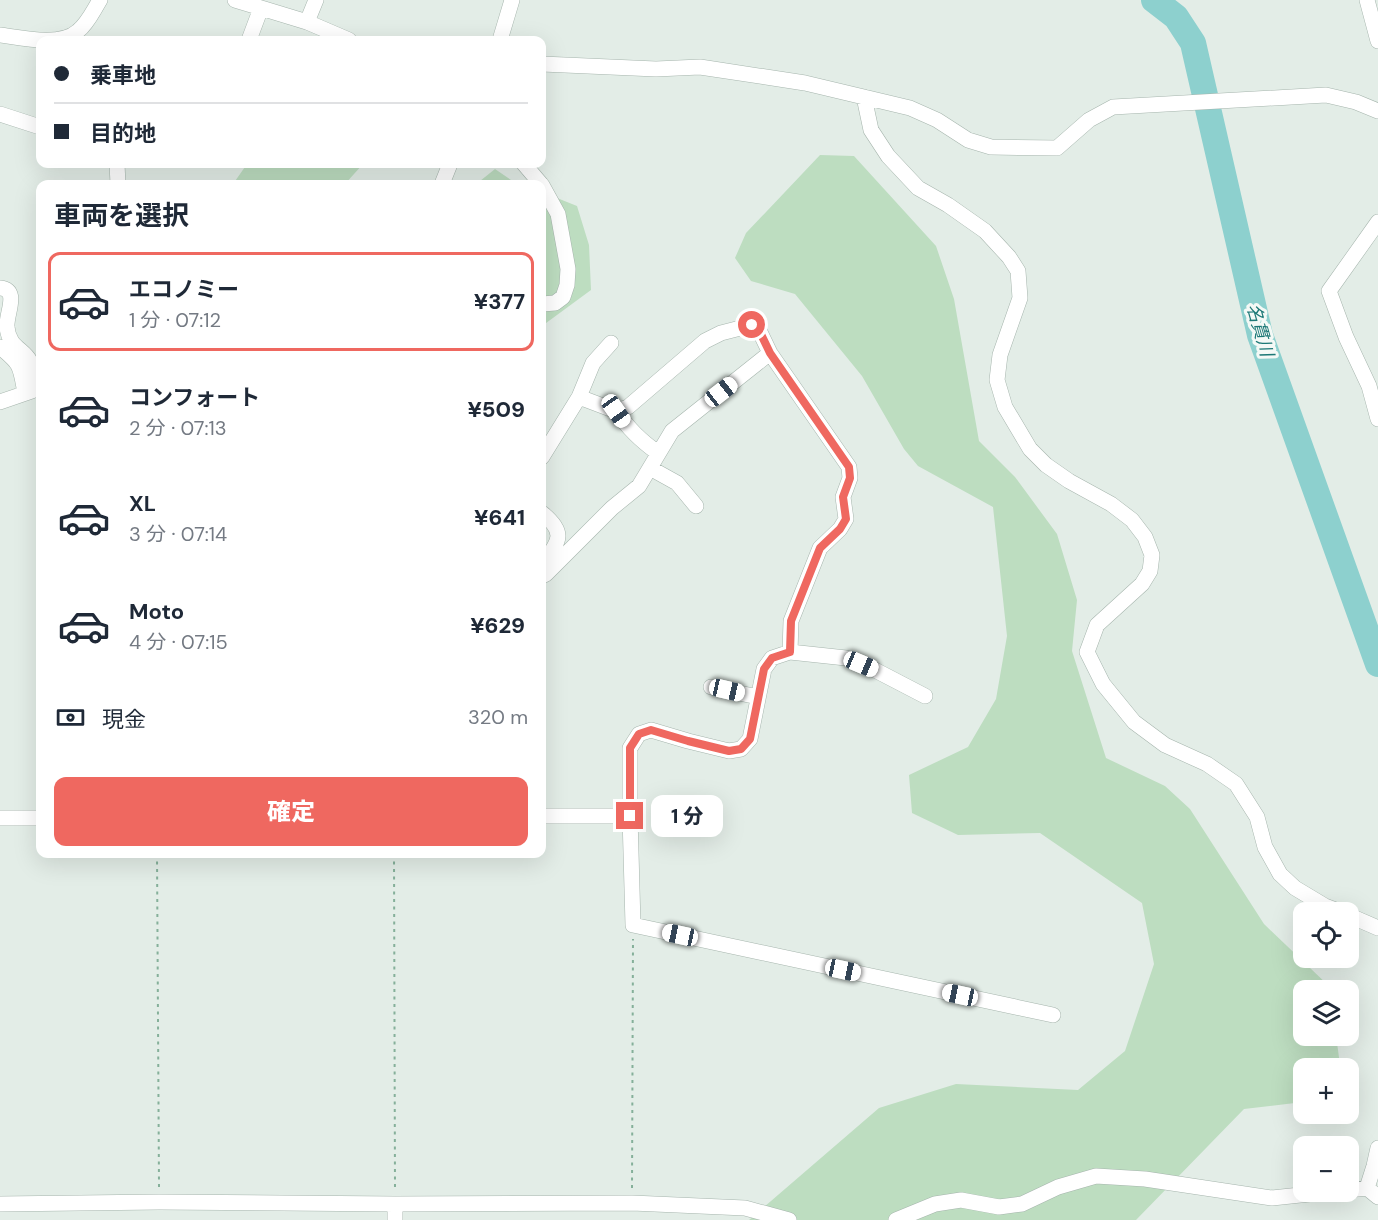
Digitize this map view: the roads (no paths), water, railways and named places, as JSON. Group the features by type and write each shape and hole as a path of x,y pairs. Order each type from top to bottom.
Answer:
{"street":[{"path":"70,36 86,23 100,0"},
{"path":"235,0 307,22 340,36"},
{"path":"307,22 316,0"},
{"path":"501,36 512,0"},
{"path":"1367,0 1378,41"},
{"path":"250,36 261,8"},
{"path":"0,35 36,40"},
{"path":"546,64 656,69 700,68 805,83 910,108 937,120 968,140 991,147 1057,148 1089,120 1113,106 1326,95 1356,102 1378,111"},
{"path":"864,97 871,130 888,156 918,188 986,231 1018,271 1020,298 1000,355 997,380 1005,407 1030,449 1046,465 1111,504 1132,520 1145,537 1152,555 1150,571 1142,584 1097,625 1087,652 1103,684 1134,722 1165,745 1207,764 1236,784 1257,817 1265,847 1280,874 1295,888 1318,902"},
{"path":"0,114 36,126"},
{"path":"527,168 537,180"},
{"path":"546,194 558,214 568,269 567,285 563,297 555,303 546,304"},
{"path":"1378,222 1329,291 1346,337 1369,386 1378,419"},
{"path":"0,288 10,292 12,297 7,328 11,341 30,358 36,376"},
{"path":"616,411 628,407 705,341 721,333 752,325 758,328 770,353 849,467 850,478 843,497 846,519 840,529 820,548 791,621 790,652"},
{"path":"546,451 579,397 593,363 611,343"},
{"path":"0,347 21,367 25,393"},
{"path":"546,574 612,508 639,486 672,431 770,353"},
{"path":"0,402 36,389"},
{"path":"579,397 616,411 627,427 658,453"},
{"path":"650,468 677,483 696,506"},
{"path":"546,516 557,529 558,542 546,559"},
{"path":"925,696 846,657 790,652 772,658 764,669 750,739 741,749 729,751 651,730 639,734 630,748 633,925 1053,1015"},
{"path":"711,687 758,697"},
{"path":"546,816 630,816"},
{"path":"0,818 36,818"},
{"path":"1359,920 1378,928"},
{"path":"1373,1192 1374,1166 1378,1148"},
{"path":"896,1220 935,1204 961,1200 999,1207 1022,1204 1058,1187 1096,1176 1145,1179 1272,1198 1293,1196"},
{"path":"0,1204 632,1203 745,1208 789,1220"},
{"path":"395,1204 395,1220"}],"waterway":[{"name":"名貫川","path":"1154,0 1176,17 1193,43 1260,335 1378,664"}]}
